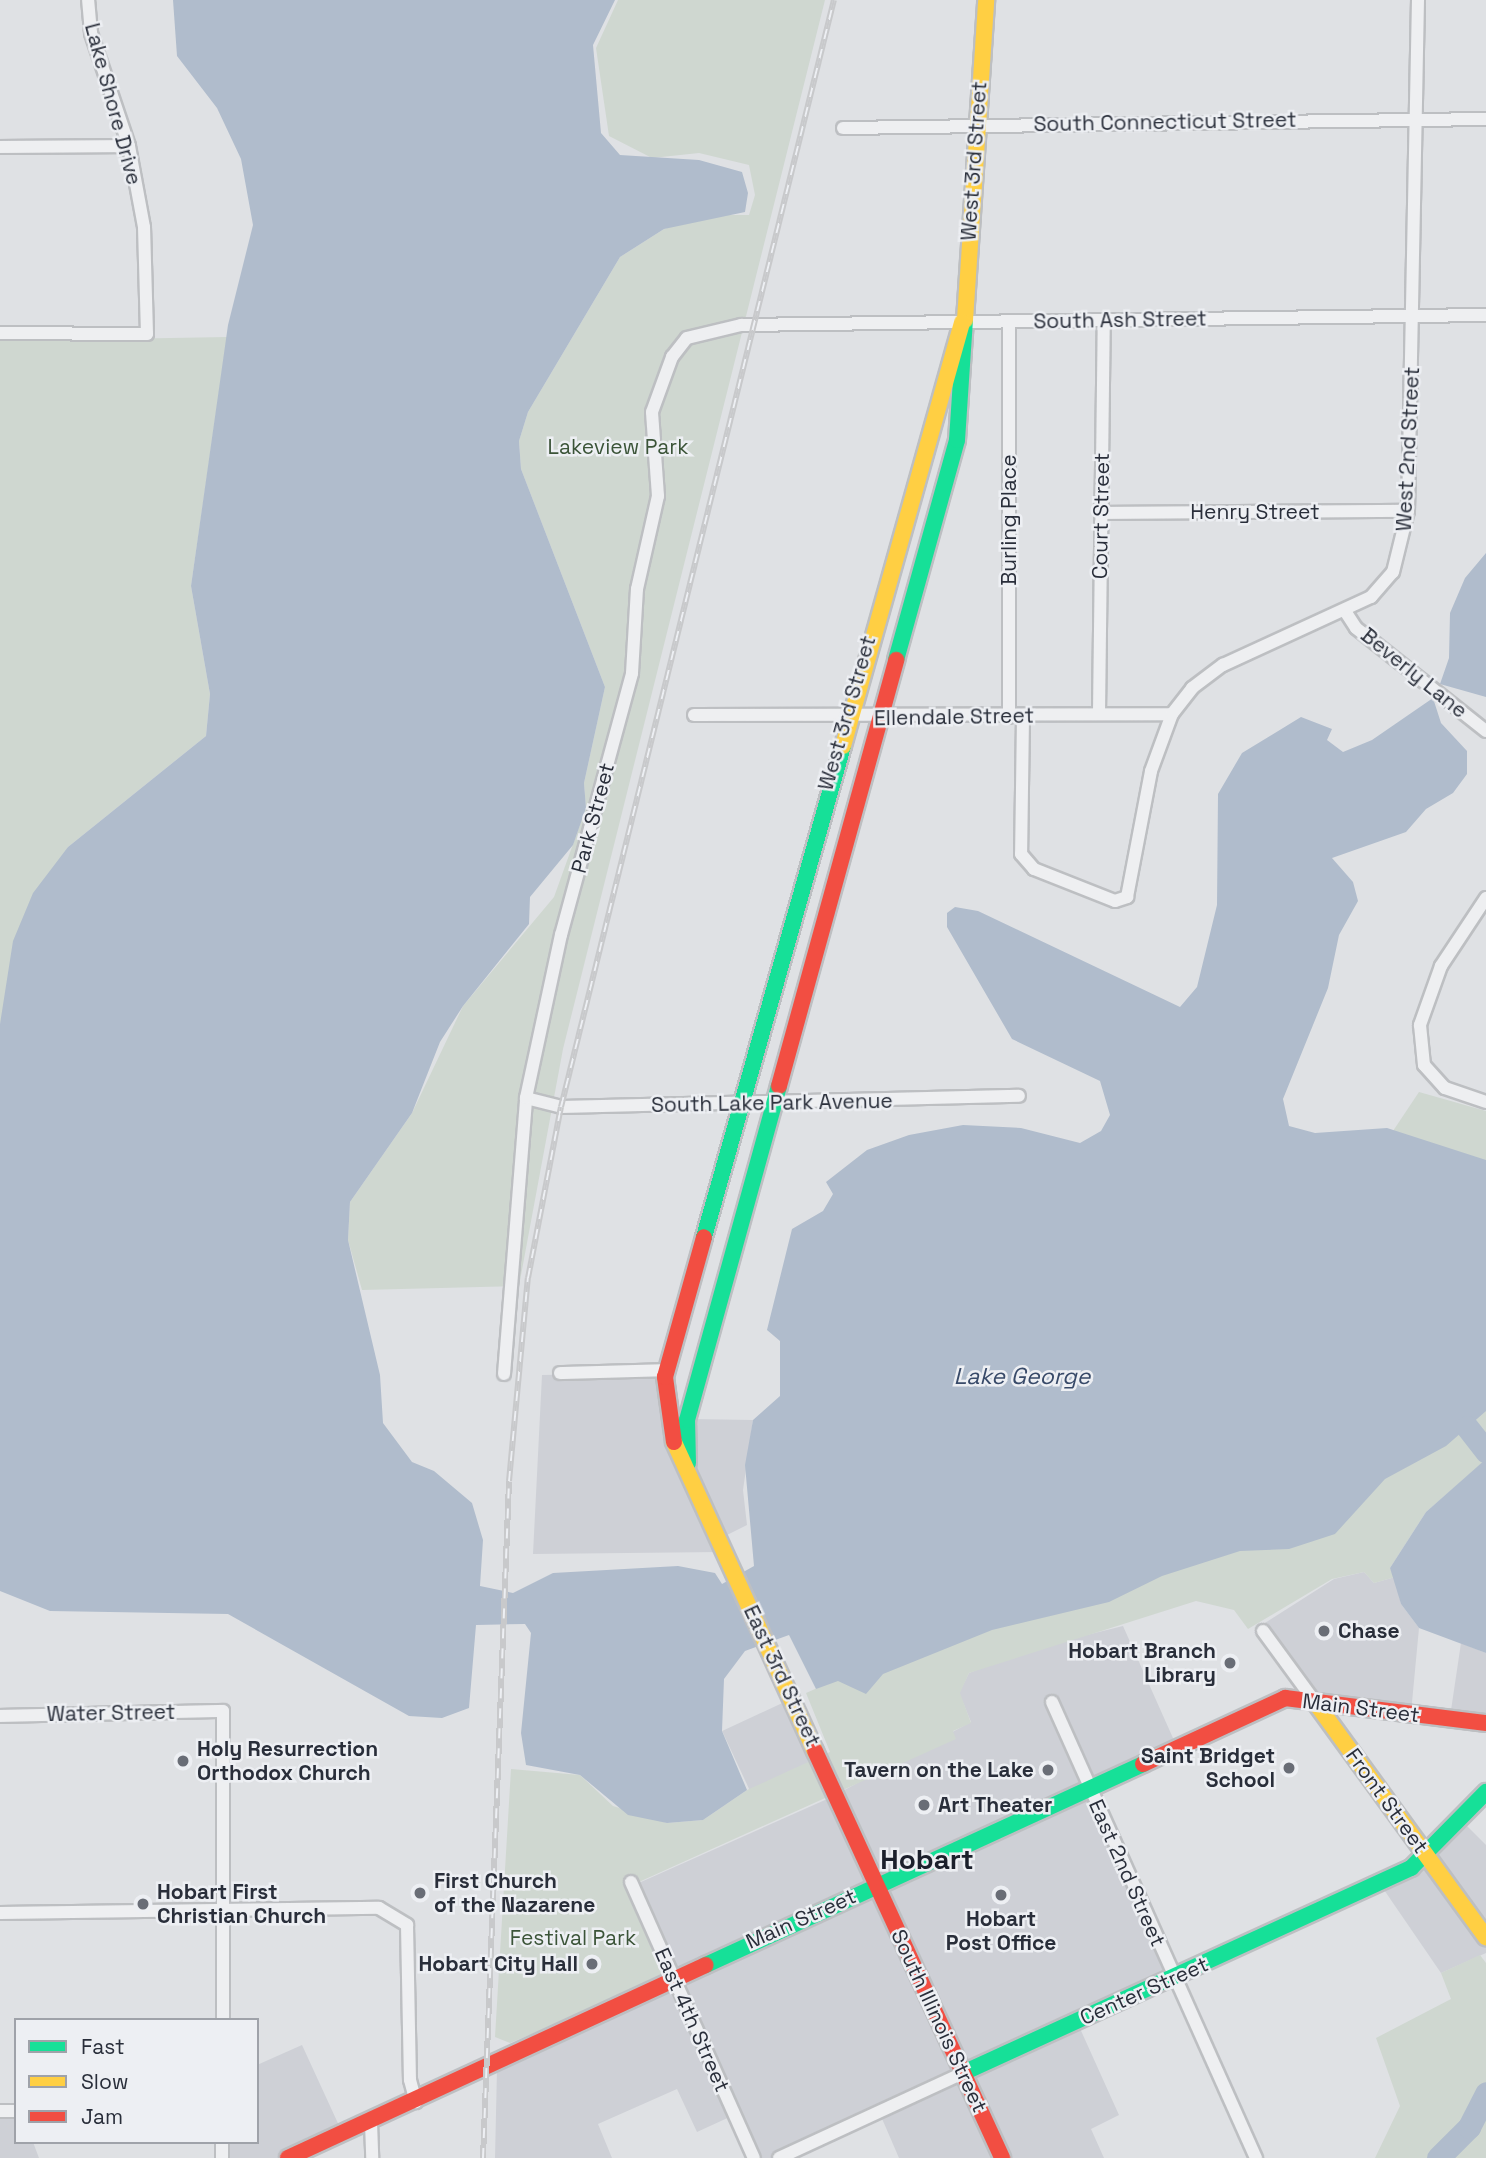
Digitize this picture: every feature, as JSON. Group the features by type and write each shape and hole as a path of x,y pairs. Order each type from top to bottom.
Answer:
{"street":[{"name":"Lake Shore Drive","path":"0,333 146,334 144,227 129,146 91,33 88,0"},
{"name":"West 3rd Street","path":"774,1104 957,440 962,323 986,0"},
{"name":"West 2nd Street","path":"1021,854 1034,869 1115,901 1127,897 1151,771 1172,714 1223,665 1371,597 1392,572 1408,511 1418,0"},
{"name":"South Connecticut Street","path":"843,128 977,124 1486,119"},
{"path":"0,147 129,146"},
{"name":"South Ash Street","path":"754,325 1486,315"},
{"name":"Court Street","path":"1099,712 1104,320"},
{"name":"West 3rd Street","path":"737,1105 962,323"},
{"name":"Burling Place","path":"1009,323 1021,854"},
{"name":"Park Street","path":"505,1374 526,1098 561,935 632,673 637,589 658,496 652,412 672,357 687,338 718,327 754,325"},
{"name":"Henry Street","path":"1101,513 1408,511"},
{"name":"Beverly Lane","path":"1345,611 1356,628 1486,731"},
{"name":"Ellendale Street","path":"694,715 881,719 1016,717 1099,712 1172,714"},
{"path":"1486,898 1441,966 1420,1025 1424,1065 1446,1088 1486,1102"},
{"name":"South Lake Park Avenue","path":"526,1098 561,1107 737,1105 1019,1096"},
{"name":"East 3rd Street","path":"689,1467 687,1420 774,1104"},
{"name":"East 3rd Street","path":"737,1105 665,1370 666,1413 734,1573 877,1885"},
{"path":"560,1373 665,1370"},
{"name":"Front Street","path":"1262,1631 1486,1937"},
{"name":"Main Street","path":"288,2158 416,2102 672,1978 1285,1698 1486,1723"},
{"name":"East 2nd Street","path":"1052,1702 1256,2158"},
{"name":"Water Street","path":"0,1716 223,1711 223,1907"},
{"name":"Center Street","path":"779,2158 1411,1868 1486,1792"},
{"name":"East 4th Street","path":"631,1882 754,2158"},
{"name":"South Illinois Street","path":"877,1885 1002,2158"},
{"path":"223,1907 223,2018"},
{"path":"0,1913 223,1907 379,1908 407,1926 410,2080 416,2102"},
{"path":"371,2122 372,2158"}],"shaded area":[{"path":"663,1373 721,1552 533,1554 542,1375"},
{"path":"690,1419 753,1420 743,1490 747,1525 719,1539 691,1466"},
{"path":"1364,1572 1374,1583 1395,1577 1401,1604 1419,1628 1411,1713 1317,1700 1260,1626 1334,1579"},
{"path":"1123,1626 1177,1747 877,1882 837,1794 971,1722 959,1693 969,1673 1030,1649"},
{"path":"1461,1643 1486,1653 1486,1721 1450,1717"},
{"path":"791,1699 818,1758 750,1790 722,1731"},
{"path":"1088,1791 1172,1978 776,2158 756,2158 734,2115 697,2132 677,2089 598,2124 612,2158 495,2158 497,2069"},
{"path":"834,1796 873,1884 669,1974 630,1887"},
{"path":"1462,1821 1486,1845 1486,1934 1428,1854"},
{"path":"1425,1856 1486,1939 1486,1953 1441,1973 1380,1884"},
{"path":"1078,2024 1119,2115 1091,2129 1104,2158 1004,2158 966,2074"},
{"path":"302,2045 342,2132 282,2158 224,2158 224,2144 259,2144 259,2064"},
{"path":"962,2076 1001,2158 899,2158 880,2114"},
{"path":"14,2113 14,2144 34,2144 39,2158 0,2158 0,2114"}],"green space":[{"name":"Lakeview Park","path":"618,0 825,0 563,1049 519,1286 362,1290 348,1240 350,1202 412,1113 463,1006 554,897 586,808 584,783 605,687 521,469 519,441 528,412 620,257 664,229 707,215 749,215 755,195 749,165 699,153 652,158 609,136 596,48"},
{"path":"227,337 191,586 210,694 206,736 68,847 0,1024 0,341"},
{"path":"1419,1092 1486,1111 1486,1172 1387,1140"},
{"name":"Festival Park","path":"1486,1392 1486,1460 1426,1512 1390,1568 1395,1577 1374,1583 1364,1572 1332,1579 1248,1629 1234,1610 1196,1601 969,1673 960,1693 971,1723 953,1731 956,1739 630,1886 669,1977 510,2043 495,2037 511,1769 580,1775 613,1806 667,1823 703,1820 747,1790 830,1752 806,1693"},
{"path":"1480,1955 1486,1963 1486,2158 1375,2158 1400,2106 1376,2038 1451,1999 1441,1973"}],"water":[{"name":"Lake George","path":"173,0 615,0 593,45 601,133 620,155 699,160 742,172 748,193 745,212 664,229 620,257 528,412 519,441 521,469 605,687 584,783 586,808 573,845 530,897 529,924 463,1006 440,1042 412,1113 350,1202 348,1240 380,1375 383,1423 412,1462 434,1471 472,1503 483,1540 480,1586 513,1593 553,1573 678,1566 715,1573 722,1584 754,1566 745,1465 753,1420 780,1396 780,1341 767,1330 792,1229 823,1211 833,1194 826,1182 867,1150 909,1135 963,1125 1021,1128 1080,1143 1101,1131 1110,1115 1100,1081 1012,1039 947,927 947,913 955,907 978,911 1180,1007 1197,987 1217,905 1218,794 1242,753 1301,717 1332,729 1327,740 1343,752 1372,740 1433,698 1441,723 1467,751 1467,774 1453,793 1426,809 1406,832 1332,858 1353,882 1358,901 1339,935 1328,988 1283,1099 1289,1126 1315,1133 1387,1128 1486,1160 1486,1411 1446,1446 1385,1479 1335,1534 1289,1549 1240,1551 1162,1576 1109,1602 992,1630 883,1674 866,1694 838,1681 816,1689 789,1635 745,1651 724,1679 722,1731 747,1790 703,1820 667,1823 628,1815 580,1775 526,1765 521,1733 531,1633 525,1624 476,1625 469,1708 442,1718 409,1716 228,1614 50,1611 0,1591 0,1024 13,941 33,893 68,847 206,736 210,694 191,586 228,325 253,225 241,159 217,108 177,56"},
{"path":"1486,553 1486,697 1440,684 1449,658 1450,613 1465,578"},
{"path":"1486,1459 1486,1653 1419,1628 1401,1604 1390,1568 1426,1512"}],"waterway":[{"path":"1467,1427 1486,1451"},
{"path":"1438,2158 1469,2127 1486,2093"}],"railway":[{"path":"483,2158 509,1481 528,1278 561,1107 834,0"}],"traffic: fast":[{"path":"896,660 957,440 965,320"},
{"path":"704,1237 843,746"},
{"path":"688,1463 687,1420 779,1086"},
{"path":"706,1965 1143,1764"},
{"path":"963,2073 1411,1868 1486,1792"}],"traffic: slow":[{"path":"965,320 986,0"},
{"path":"843,746 962,322"},
{"path":"674,1442 815,1751"},
{"path":"1315,1702 1486,1937"}],"traffic: jam":[{"path":"779,1086 896,660"},
{"path":"674,1442 665,1377 704,1237"},
{"path":"1143,1764 1285,1698 1486,1723"},
{"path":"815,1751 1002,2158"},
{"path":"288,2158 706,1965"}],"place":[{"name":"Chase","path":"1324,1631"},
{"name":"Hobart Branch Library","path":"1230,1663"},
{"name":"Holy Resurrection Orthodox Church","path":"183,1761"},
{"name":"Saint Bridget School","path":"1289,1768"},
{"name":"Tavern on the Lake","path":"1048,1770"},
{"name":"Art Theater","path":"924,1805"},
{"name":"First Church of the Nazarene","path":"420,1893"},
{"name":"Hobart Post Office","path":"1001,1895"},
{"name":"Hobart First Christian Church","path":"143,1904"},
{"name":"Hobart City Hall","path":"592,1964"}],"district":[{"name":"Hobart","path":"927,1859"}]}
